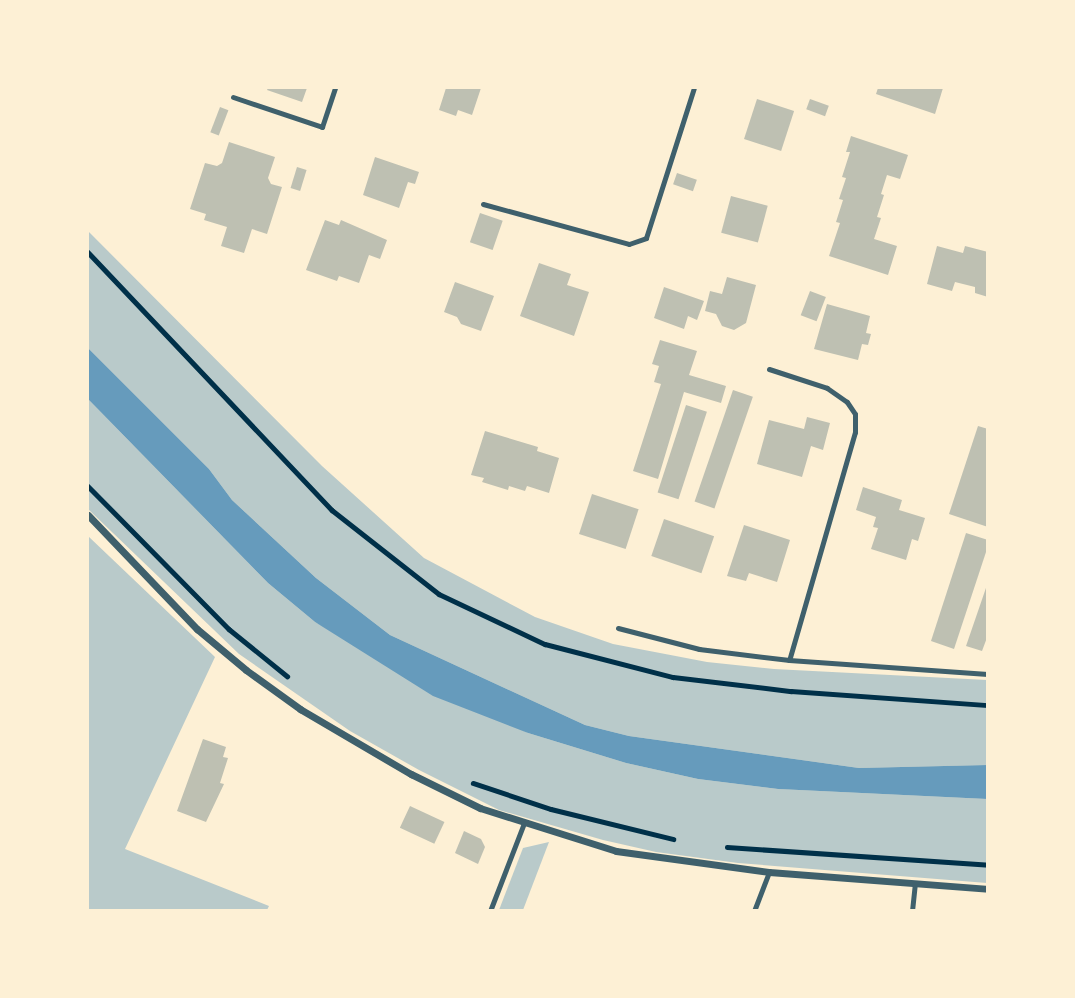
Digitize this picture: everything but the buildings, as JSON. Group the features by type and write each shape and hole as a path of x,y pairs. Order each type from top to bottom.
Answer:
{"street":[{"path":"88,516 197,629 246,670 300,709 411,774 480,808 616,851 769,872 988,889"}],"lane":[{"path":"233,97 321,127 335,88"},
{"path":"482,204 629,244 646,238 694,88"},
{"path":"769,369 827,388 847,402 855,414 855,432 789,660"},
{"path":"618,628 699,649 789,660 988,674"},
{"path":"490,911 524,822"},
{"path":"754,911 769,872"},
{"path":"912,911 915,883"}],"path":[{"path":"88,252 332,510 439,594 545,644 673,677 791,691 988,705"},
{"path":"88,486 229,629 291,679"},
{"path":"464,780 564,813 684,842"},
{"path":"724,846 988,865"}],"shaded area":[{"path":"88,231 322,466 424,558 535,617 613,644 707,662 774,669 987,680 987,765 859,768 629,736 585,725 390,635 316,578 232,500 209,469 88,348"},
{"path":"88,399 268,583 315,622 528,733 626,763 698,779 778,789 987,799 987,883 738,863 656,852 603,840 499,810 419,770 350,731 239,654 88,509"},
{"path":"88,536 215,657 125,849 269,906 267,910 88,910"},
{"path":"549,842 523,910 499,910 523,848"}],"water":[{"path":"88,348 209,469 232,500 316,578 390,635 585,725 629,736 859,768 987,765 987,799 778,789 698,779 626,763 528,733 433,696 315,622 268,583 88,399"}]}
